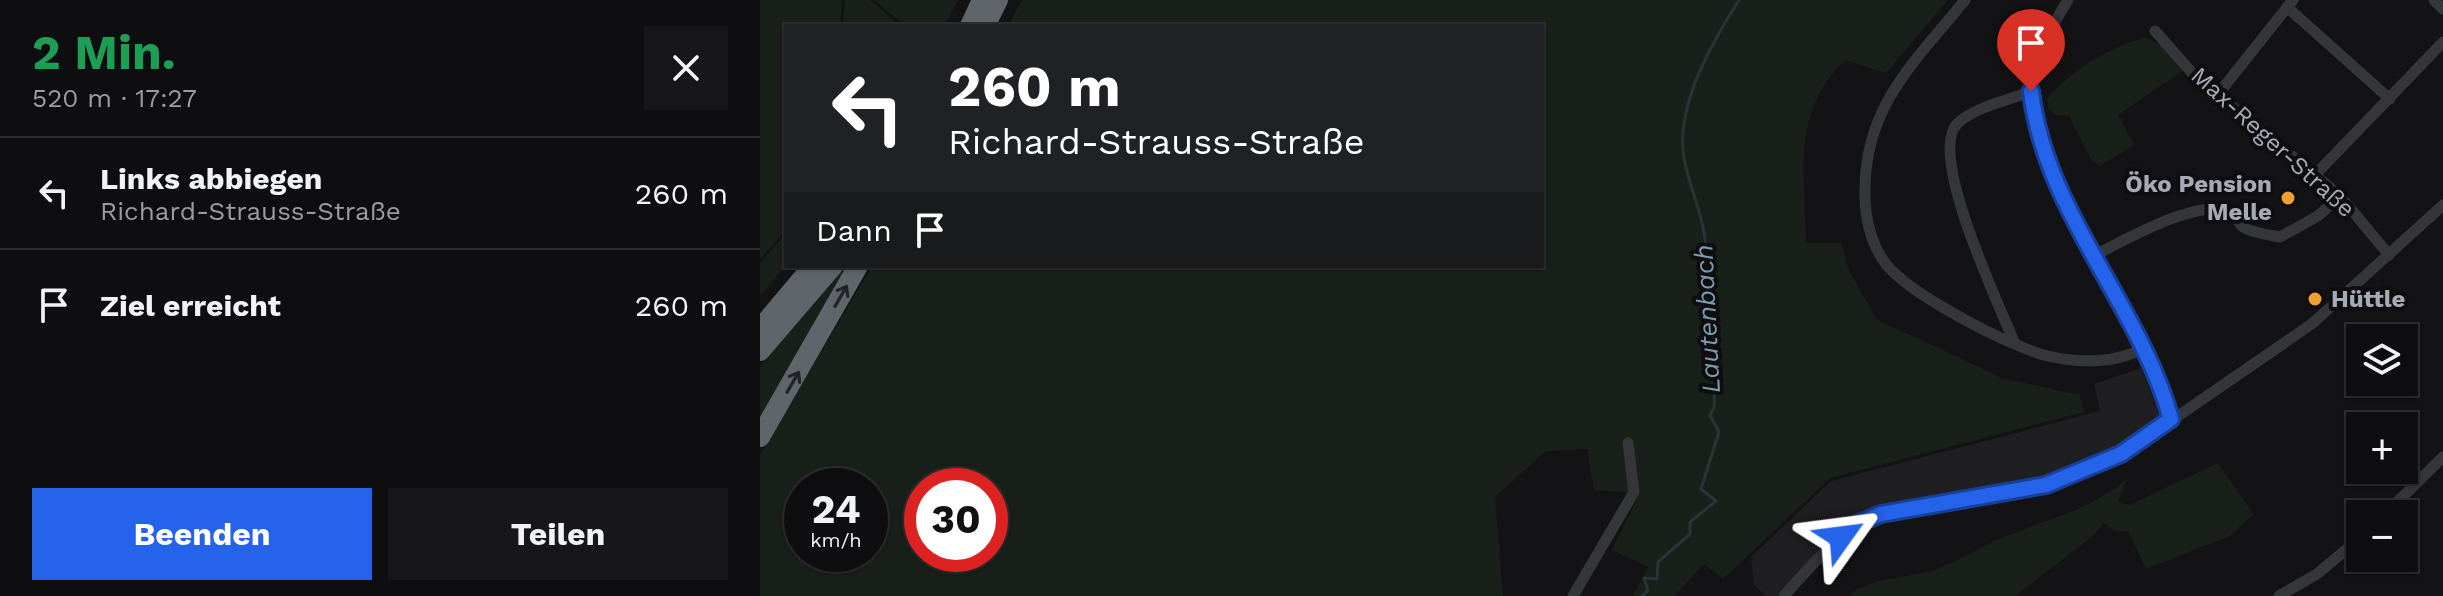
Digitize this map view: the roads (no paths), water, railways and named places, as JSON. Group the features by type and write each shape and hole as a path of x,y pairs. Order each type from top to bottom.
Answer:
{"highway":[{"path":"971,24 982,0"},
{"path":"986,24 998,0"},
{"path":"760,329 811,268"},
{"path":"760,351 831,268"},
{"path":"760,437 857,268"},
{"path":"760,318 791,293"}],"street":[{"path":"1965,0 1891,89 1870,148 1865,188 1868,221 1884,261 1903,283 2014,342 2048,356 2085,359 2128,357 2143,348"},
{"path":"2068,0 2039,56 2031,91 2035,128 2058,190 2158,374 2171,419"},
{"path":"2434,0 2443,9"},
{"path":"2219,93 2290,3 2390,99"},
{"name":"Max-Reger-Straße","path":"2155,31 2194,75 2340,196 2389,255"},
{"path":"2316,174 2443,42"},
{"path":"2014,342 1960,204 1949,149 1956,124 1968,115 2031,91"},
{"path":"2095,255 2174,218 2209,210 2224,209 2234,214 2244,228 2280,237 2318,216 2340,196"},
{"path":"1784,596 1825,550 1857,524 1881,514 2046,485 2121,454 2313,323 2443,205"},
{"path":"1573,596 1634,492 1628,443"},
{"path":"2399,500 2443,457"},
{"path":"2279,596 2317,574 2346,550"}],"waterway":[{"name":"Lautenbach","path":"1642,596 1648,591 1644,578 1657,579 1658,562 1690,534 1690,522 1716,501 1701,489 1719,432 1710,415 1714,408 1715,376 1706,370 1705,237 1684,159 1683,138 1685,117 1698,75 1739,0"}],"place":[{"name":"Öko Pension Melle","path":"2288,198"},
{"name":"Hüttle","path":"2315,299"}]}
